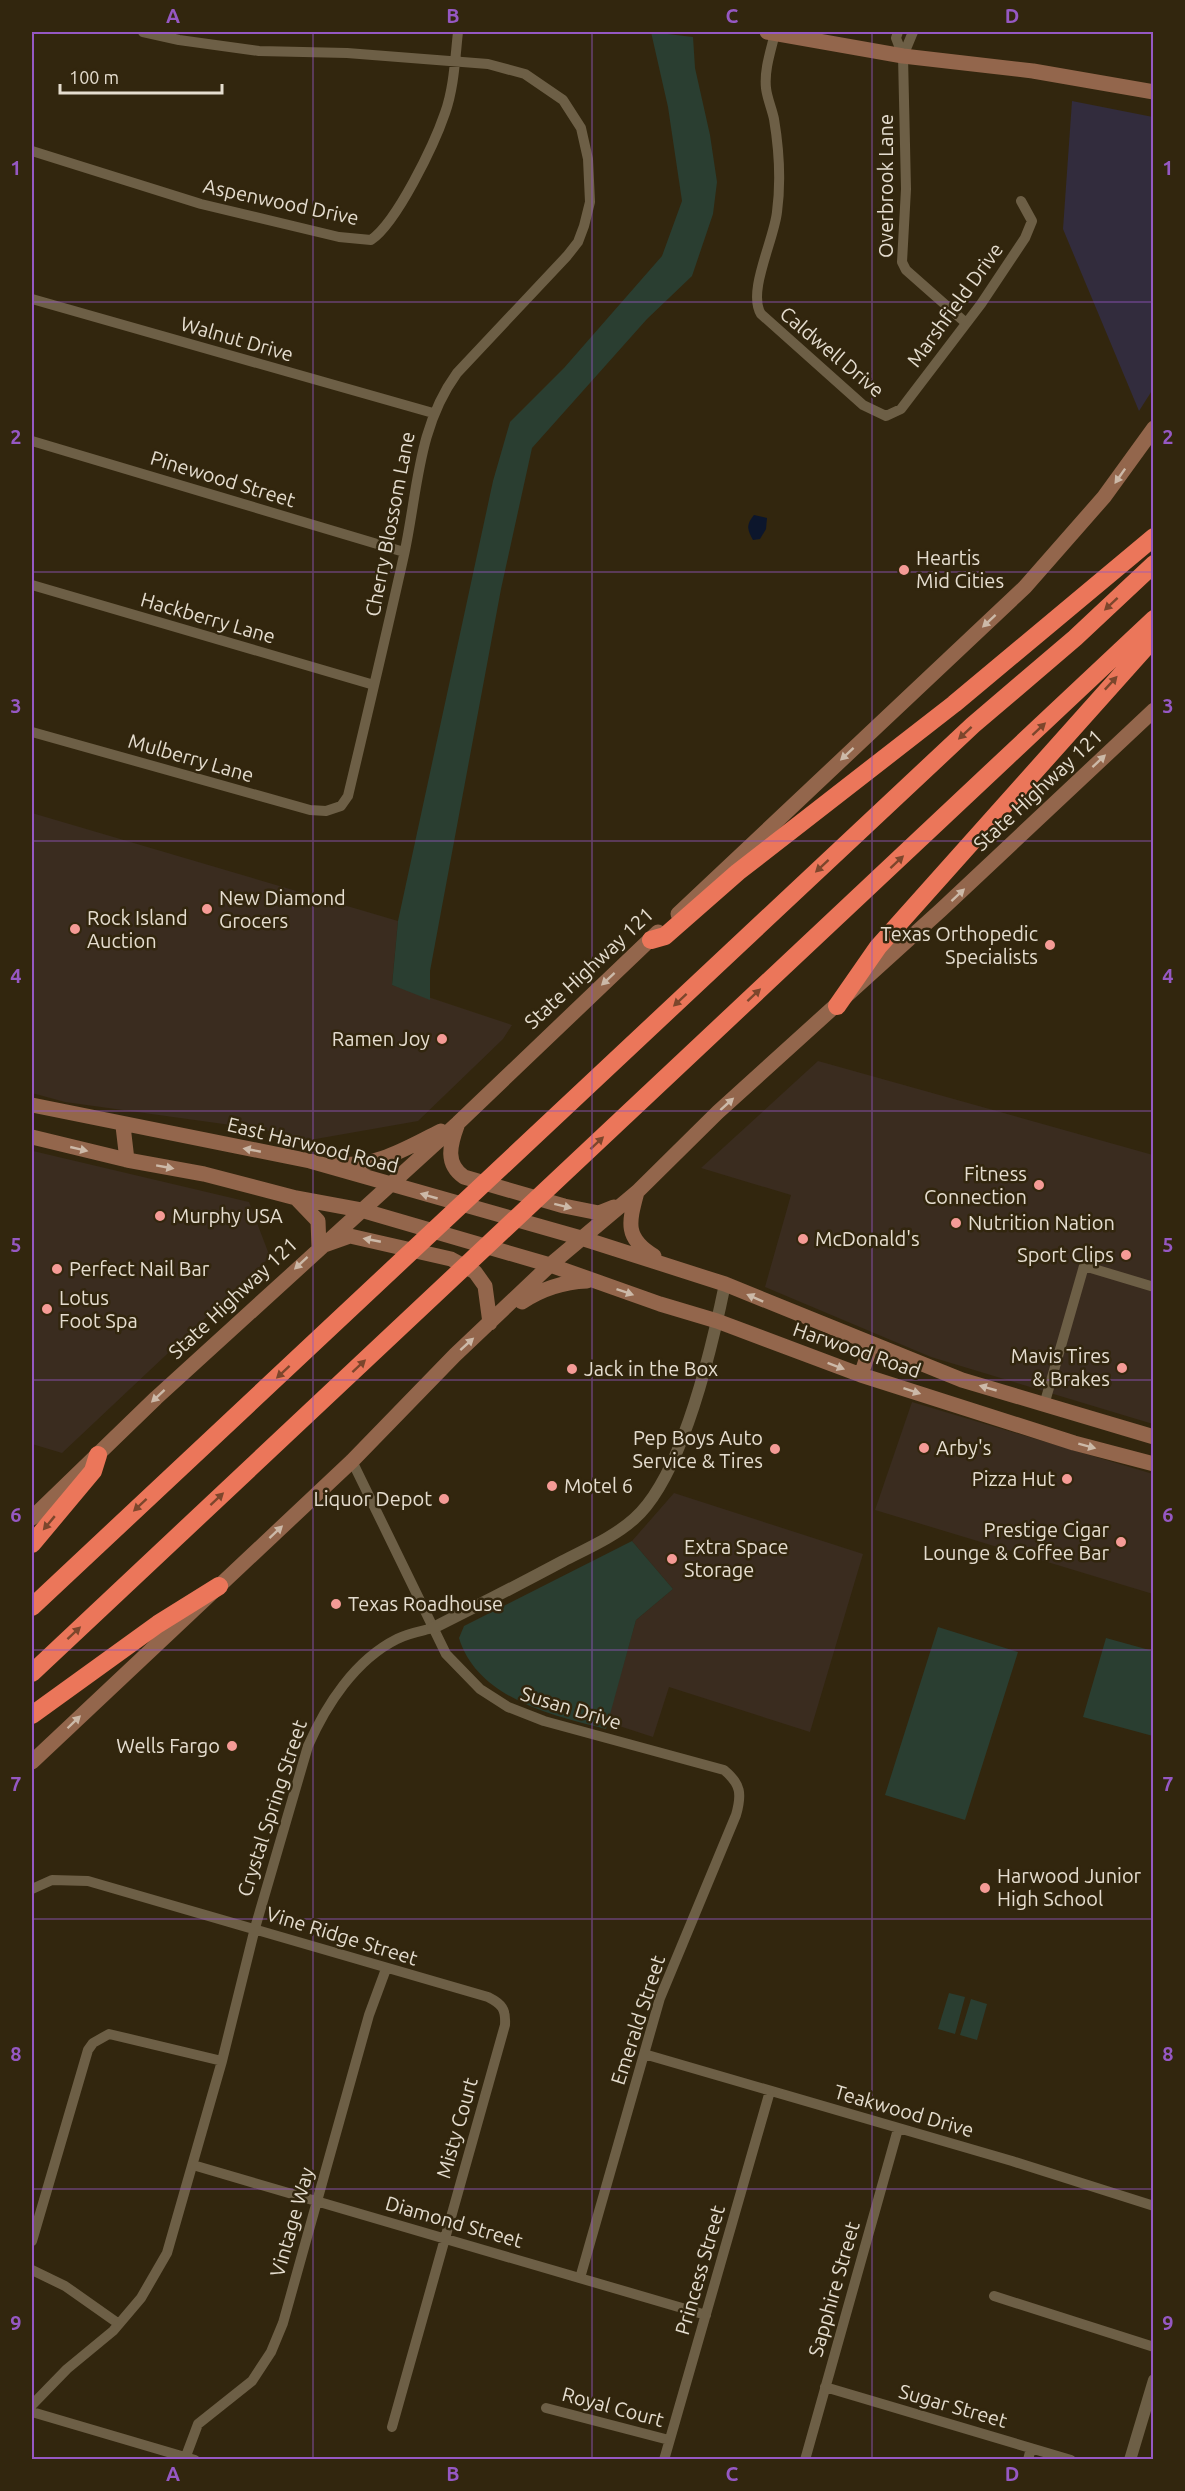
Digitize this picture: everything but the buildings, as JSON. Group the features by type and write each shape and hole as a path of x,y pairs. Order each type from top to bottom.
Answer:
{"highway":[{"path":"651,940 665,936 738,873 954,704 1154,537"},
{"path":"32,1607 973,725 1075,638 1154,564"},
{"path":"32,1673 1154,619"},
{"path":"837,1006 878,947 1154,638"},
{"path":"32,1544 93,1471 98,1455"},
{"path":"32,1715 158,1624 219,1586"}],"main road":[{"path":"771,32 903,56 1033,71 1154,92"},
{"name":"State Highway 121","path":"32,1518 156,1398 319,1247 458,1123 1025,587 1104,497 1154,428"},
{"name":"State Highway 121","path":"32,1762 352,1461 455,1355 550,1265 637,1192 718,1112 837,1006 1154,710"},
{"name":"East Harwood Road","path":"32,1105 123,1126 310,1161 581,1238"},
{"path":"310,1161 353,1165 384,1159 458,1123"},
{"path":"458,1123 450,1145 451,1160 456,1171 464,1177 564,1206 599,1213 637,1192"},
{"path":"123,1126 127,1160"},
{"path":"32,1137 127,1160 204,1174 296,1198 361,1210 550,1265"},
{"path":"637,1192 630,1220 633,1236 641,1248 674,1267"},
{"path":"296,1198 318,1221 319,1247 350,1236 452,1259 475,1272 485,1286 490,1323 539,1291 568,1282 592,1281"},
{"name":"Harwood Road","path":"581,1238 725,1284 962,1380 1154,1437"},
{"name":"Harwood Road","path":"550,1265 592,1281 717,1321 861,1376 1035,1431 1154,1464"},
{"path":"861,1376 872,1345"},
{"path":"1035,1431 1044,1405"}],"street":[{"name":"Cherry Blossom Lane","path":"142,32 179,40 259,51 488,64 525,74 563,100 580,128 591,183 590,202 578,242 457,373 443,392 433,413 420,456 404,552 374,685 348,796 341,807"},
{"name":"Aspenwood Drive","path":"32,151 201,204 339,237 371,240 384,228 426,157 445,112 458,32"},
{"name":"Caldwell Drive","path":"771,32 766,88 774,120 779,183 778,202 773,238 757,286 756,306 760,314 863,405 882,415"},
{"name":"Overbrook Lane","path":"898,32 896,38 903,56 906,189 902,262 906,270 966,323"},
{"name":"Overbrook Lane","path":"903,56 913,32"},
{"name":"Marshfield Drive","path":"882,415 893,415 901,409 966,323 1025,238 1032,221 1021,201"},
{"name":"Walnut Drive","path":"32,298 433,413"},
{"name":"Pinewood Street","path":"32,441 404,552"},
{"name":"Hackberry Lane","path":"32,585 374,685"},
{"name":"Mulberry Lane","path":"32,732 310,810 326,811 341,807"},
{"path":"1044,1405 1084,1266 1154,1287"},
{"name":"Crystal Spring Street","path":"32,2405 67,2369 119,2324 141,2298 166,2253 193,2165 255,1928 308,1746 334,1696 369,1660 397,1639 433,1628 599,1542 633,1520 651,1501 679,1446 717,1321 725,1284"},
{"name":"Susan Drive","path":"352,1461 446,1654 480,1689 508,1707 544,1721 724,1770 734,1778"},
{"name":"Emerald Street","path":"580,2278 660,1998 736,1815 740,1790 734,1778"},
{"name":"Vine Ridge Street","path":"32,1889 58,1880 88,1881 488,1997 500,2003 506,2012"},
{"name":"Vintage Way","path":"191,2458 198,2424 252,2381 271,2352 283,2323 369,2015 386,1969"},
{"name":"Misty Court","path":"392,2427 505,2025 506,2012"},
{"path":"32,2241 88,2050 93,2043 109,2034 222,2061"},
{"name":"Teakwood Drive","path":"644,2054 1012,2161 1154,2206"},
{"name":"Princess Street","path":"664,2460 771,2091"},
{"name":"Sapphire Street","path":"805,2460 898,2129"},
{"name":"Diamond Street","path":"193,2165 706,2315"},
{"path":"32,2270 65,2286 119,2324"},
{"path":"994,2296 1154,2347"},
{"path":"1130,2460 1154,2380"},
{"name":"Sugar Street","path":"825,2387 1071,2460"},
{"name":"Royal Court","path":"546,2408 669,2440"},
{"path":"32,2412 191,2458"},
{"path":"1028,2460 1031,2448"}],"shaded area":[{"path":"1072,101 1153,117 1153,389 1139,411 1063,229"},
{"path":"32,813 398,921 392,985 512,1025 503,1039 418,1121 310,1140 266,1130 65,1102 32,1093"},
{"path":"818,1061 1153,1155 1153,1424 931,1357 765,1287 791,1195 701,1168"},
{"path":"33,1151 249,1202 270,1257 62,1453 32,1444"},
{"path":"912,1402 1153,1474 1153,1594 875,1510"},
{"path":"674,1493 863,1554 810,1732 669,1687 653,1737 607,1722 636,1620 673,1589 632,1541"}],"green space":[{"path":"651,32 693,37 695,68 710,135 717,182 713,214 692,276 647,319 532,448 501,589 430,971 430,1000 392,985 398,921 493,481 510,422 564,368 662,256 682,201 668,107"},
{"path":"632,1541 673,1589 636,1620 606,1729 563,1718 519,1701 499,1690 482,1676 468,1659 459,1638 464,1626"},
{"path":"938,1627 1018,1652 965,1820 885,1795"},
{"path":"1106,1638 1153,1651 1153,1736 1083,1717"},
{"path":"949,1993 965,1997 955,2034 938,2029"},
{"path":"971,1999 987,2004 977,2040 960,2035"}],"water":[{"path":"754,515 767,518 766,529 760,539 753,540 748,527"}],"place":[{"name":"Heartis Mid Cities","path":"904,570"},
{"name":"New Diamond Grocers","path":"207,909"},
{"name":"Rock Island Auction","path":"75,929"},
{"name":"Texas Orthopedic Specialists","path":"1050,945"},
{"name":"Ramen Joy","path":"442,1039"},
{"name":"Fitness Connection","path":"1039,1185"},
{"name":"Murphy USA","path":"160,1216"},
{"name":"Nutrition Nation","path":"956,1223"},
{"name":"McDonald's","path":"803,1239"},
{"name":"Sport Clips","path":"1126,1255"},
{"name":"Perfect Nail Bar","path":"57,1269"},
{"name":"Lotus Foot Spa","path":"47,1309"},
{"name":"Mavis Tires & Brakes","path":"1122,1368"},
{"name":"Jack in the Box","path":"572,1369"},
{"name":"Arby's","path":"924,1448"},
{"name":"Pep Boys Auto Service & Tires","path":"775,1449"},
{"name":"Pizza Hut","path":"1067,1479"},
{"name":"Motel 6","path":"552,1486"},
{"name":"Liquor Depot","path":"444,1499"},
{"name":"Prestige Cigar Lounge & Coffee Bar","path":"1121,1542"},
{"name":"Extra Space Storage","path":"672,1559"},
{"name":"Texas Roadhouse","path":"336,1604"},
{"name":"Wells Fargo","path":"232,1746"},
{"name":"Harwood Junior High School","path":"985,1888"}]}
